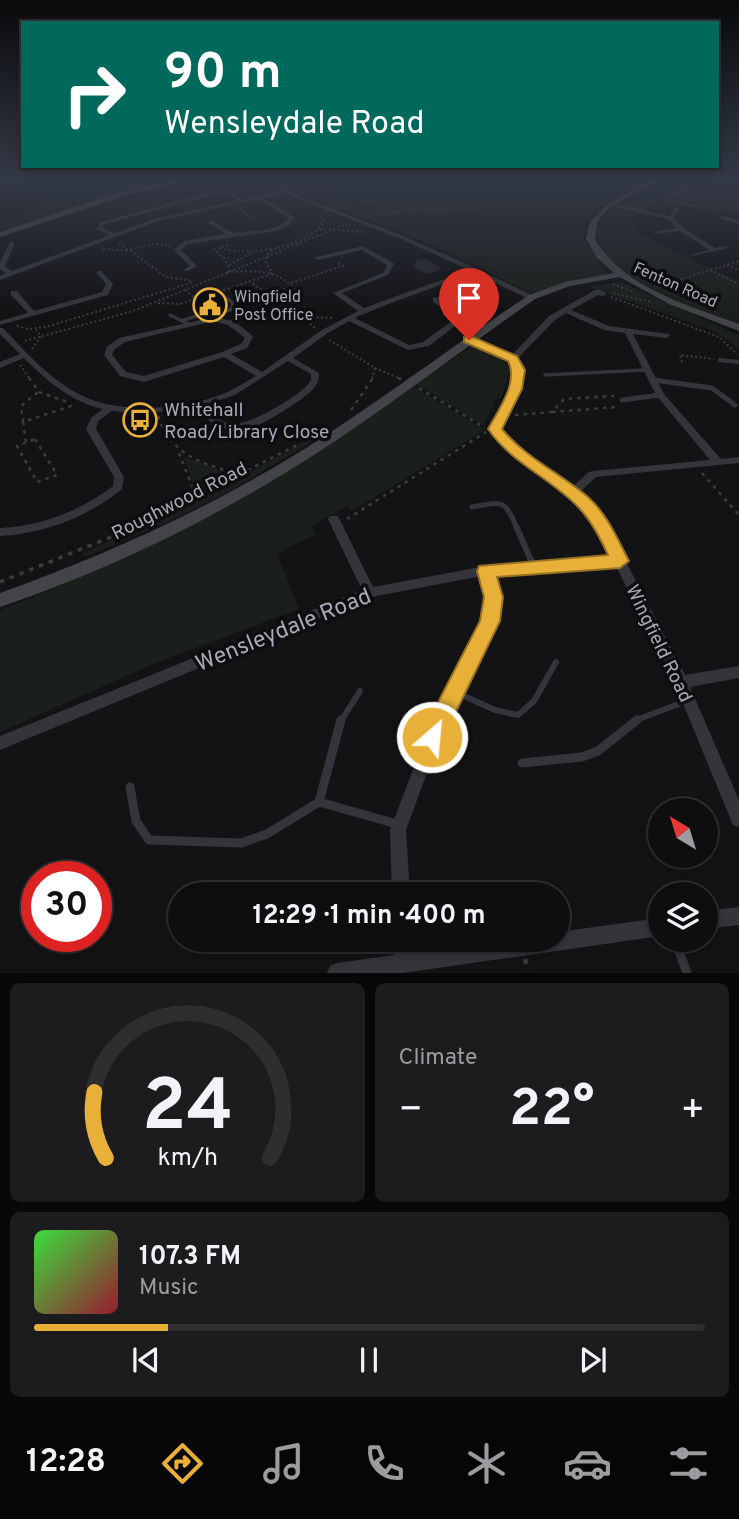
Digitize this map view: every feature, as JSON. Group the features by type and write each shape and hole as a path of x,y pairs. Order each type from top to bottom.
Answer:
{"street":[{"path":"0,235 37,222"},
{"path":"105,222 99,229 114,236"},
{"path":"0,278 150,222"},
{"path":"212,222 232,237"},
{"path":"186,270 194,266 178,249 186,242 232,237 289,222"},
{"path":"360,222 476,270 532,297"},
{"name":"Fenton Road","path":"595,222 590,233 600,255 618,275 739,328"},
{"path":"674,222 712,249"},
{"path":"657,233 681,229"},
{"path":"11,274 1,270 12,243"},
{"path":"322,257 363,248 391,264 386,274 337,293 364,312"},
{"path":"694,255 725,248"},
{"path":"99,272 110,284 105,293 31,312 1,325 25,355 76,402 108,410 157,411 199,404 236,391 349,318 476,270"},
{"name":"Roughwood Road","path":"0,600 86,568 278,471 532,297 559,287 618,275"},
{"path":"14,293 31,312"},
{"path":"513,359 532,336 565,310 601,293"},
{"path":"349,318 399,346 418,348 460,319 460,316 436,300 447,296"},
{"path":"565,310 607,328 666,336"},
{"path":"212,319 231,323 249,337 244,346 144,379 123,374 108,355 110,349 122,340 186,322 212,319"},
{"path":"628,331 660,396 718,462"},
{"path":"469,340 513,359 519,370 515,389 501,416"},
{"path":"225,354 261,375"},
{"path":"0,365 25,355"},
{"path":"199,404 210,421 221,427 237,429 253,424 309,389 315,380 315,373 288,358"},
{"path":"721,360 738,358"},
{"path":"0,532 22,532 105,499 118,487 119,477 91,429 94,420 108,410"},
{"name":"Wingfield Road","path":"501,416 495,429 509,447 572,493 599,521 681,682 739,819"},
{"path":"572,493 593,474 739,460"},
{"path":"334,519 369,593"},
{"name":"Wensleydale Road","path":"0,743 369,593 486,571 620,561"},
{"path":"401,882 400,824 432,737 490,621 494,597 486,571"},
{"path":"681,682 739,671"},
{"path":"718,918 739,916"},
{"path":"337,973 648,929"},
{"path":"404,952 404,963"}],"lane":[{"path":"212,319 215,315 232,309 233,303 226,298"},
{"path":"170,315 186,322 200,315"},
{"path":"545,375 647,374 712,388 735,405"},
{"path":"622,400 660,396"},
{"path":"472,508 500,502 507,506 534,567"},
{"path":"454,692 512,717 523,716 531,709 555,662"},
{"path":"130,787 136,821 149,839 242,844 267,834 319,802 343,714 360,691"},
{"path":"522,763 582,757 598,751 636,720 689,700"},
{"path":"319,802 400,824"},
{"path":"679,952 687,973"}],"path":[{"path":"256,222 267,230"},
{"path":"323,226 330,228"},
{"path":"114,236 128,250 166,277 202,283"},
{"path":"230,271 229,265 214,249 232,237"},
{"path":"75,251 128,250 159,243 178,249"},
{"path":"153,303 180,304 272,273 266,262 267,255 278,246"},
{"path":"229,265 255,252"},
{"path":"290,283 343,266 322,257"},
{"path":"667,283 739,261"},
{"path":"727,265 739,270"},
{"path":"710,270 739,284"},
{"path":"250,281 289,305"},
{"path":"1,325 36,330 194,282"},
{"path":"273,294 293,287"},
{"path":"185,290 208,308 200,311 212,319"},
{"path":"601,293 602,290 655,303"},
{"path":"233,303 267,293"},
{"path":"601,293 719,337 738,358"},
{"path":"302,317 349,318"},
{"path":"68,322 74,327"},
{"path":"25,355 41,336 36,330"},
{"path":"682,362 680,355 721,360"},
{"path":"13,360 21,366 39,392 76,402"},
{"path":"346,528 347,517 489,430 410,382 375,368"},
{"path":"26,442 21,406 39,392"},
{"path":"501,416 552,412 626,406 618,396 564,399 552,412"},
{"path":"23,422 76,402"},
{"path":"157,411 163,436 179,452 197,499"},
{"path":"35,439 57,475 37,482 17,446 26,442 35,439"},
{"path":"179,452 244,475"},
{"path":"695,465 739,515"}],"shaded area":[{"path":"0,222 28,222 0,231"},
{"path":"375,222 585,222 584,240 609,274 531,293 423,241"},
{"path":"639,222 635,232 739,282 739,325 650,288 627,273 609,257 599,240 600,223"},
{"path":"620,282 739,335 739,349 714,331 589,287"},
{"path":"471,347 484,348 495,353 504,360 510,371 501,398 491,402 494,403 484,426 416,384"},
{"path":"413,386 485,430 352,511 347,506 312,526 316,535 290,546 278,556 299,609 158,662 0,732 0,610 110,564 214,512 315,454"},
{"path":"320,433 323,435 230,491 168,522 85,557 83,553 205,497"},
{"path":"184,457 238,476 198,498"}],"building":[{"path":"416,259 428,260 442,269 427,274 414,268"}],"place":[{"name":"Wingfield Post Office","path":"210,305"},
{"name":"Whitehall Road/Library Close","path":"140,420"}],"route":[{"path":"432,737 490,621 494,597 486,571 620,561 599,521 583,502 509,447 495,429 515,389 519,370 513,359 469,340"}]}
